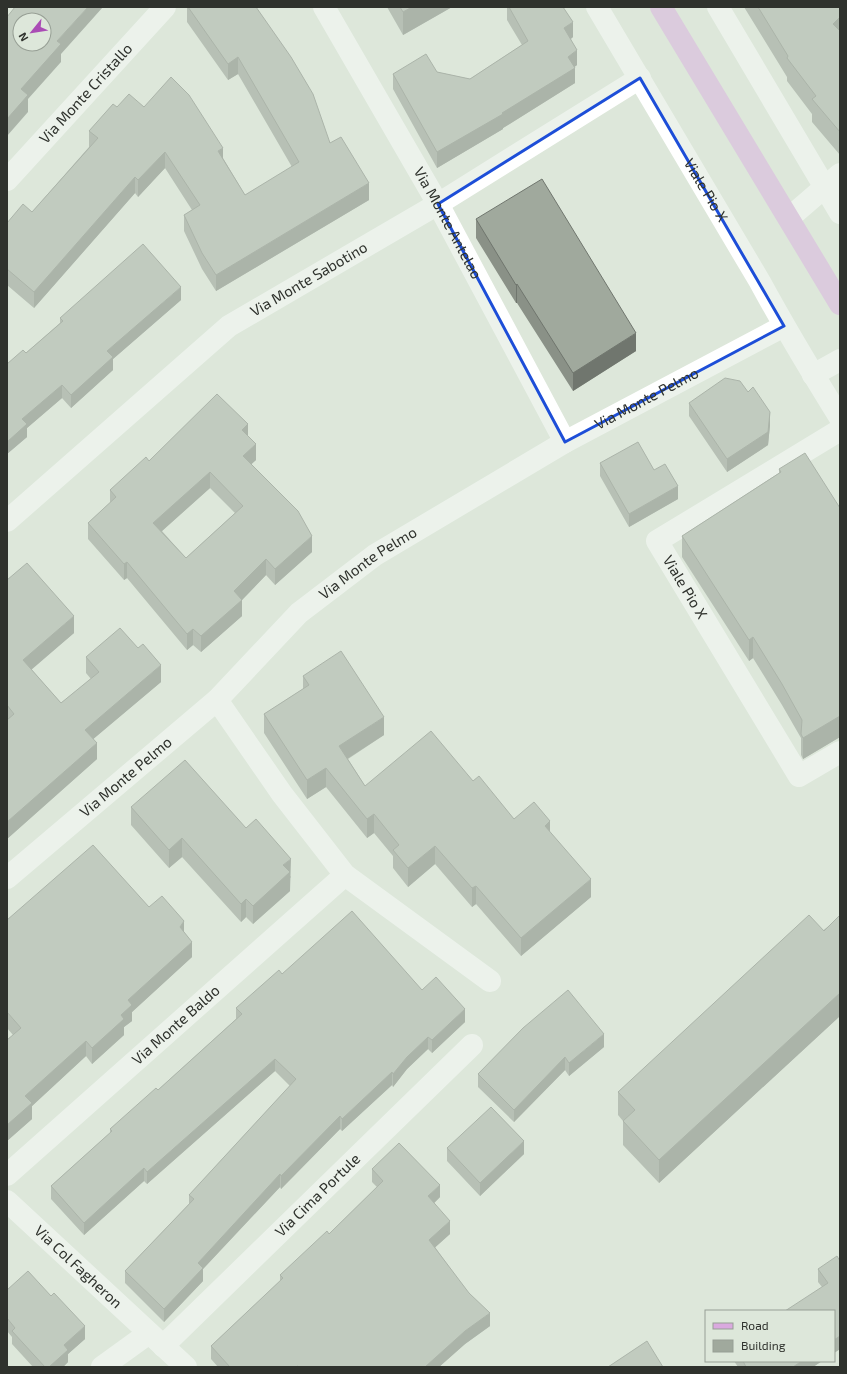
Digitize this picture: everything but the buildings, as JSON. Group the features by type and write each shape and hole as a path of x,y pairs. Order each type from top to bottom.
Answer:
{"main road":[{"path":"661,7 840,304"}],"street":[{"name":"Via Monte Cristallo","path":"7,180 165,7"},
{"name":"Via Monte Antelao","path":"324,7 438,204 565,442"},
{"name":"Viale Pio X","path":"597,7 760,282 784,326 840,418"},
{"path":"718,7 833,181 840,213"},
{"name":"Via Monte Sabotino","path":"7,520 229,326 438,204 640,78"},
{"path":"788,218 833,181"},
{"name":"Via Monte Pelmo","path":"7,878 217,700 299,613 375,555 565,442 784,326"},
{"path":"813,375 840,360"},
{"name":"Viale Pio X","path":"840,430 656,541 800,776 840,752"},
{"path":"217,700 282,794 344,875 490,981"},
{"name":"Via Monte Baldo","path":"7,1175 344,875"},
{"name":"Via Cima Portule","path":"156,1339 472,1045"},
{"name":"Via Col Fagheron","path":"7,1201 186,1367"},
{"path":"102,1367 156,1339"}],"highlighted area":[{"path":"640,78 784,326 565,442 438,204"}]}
